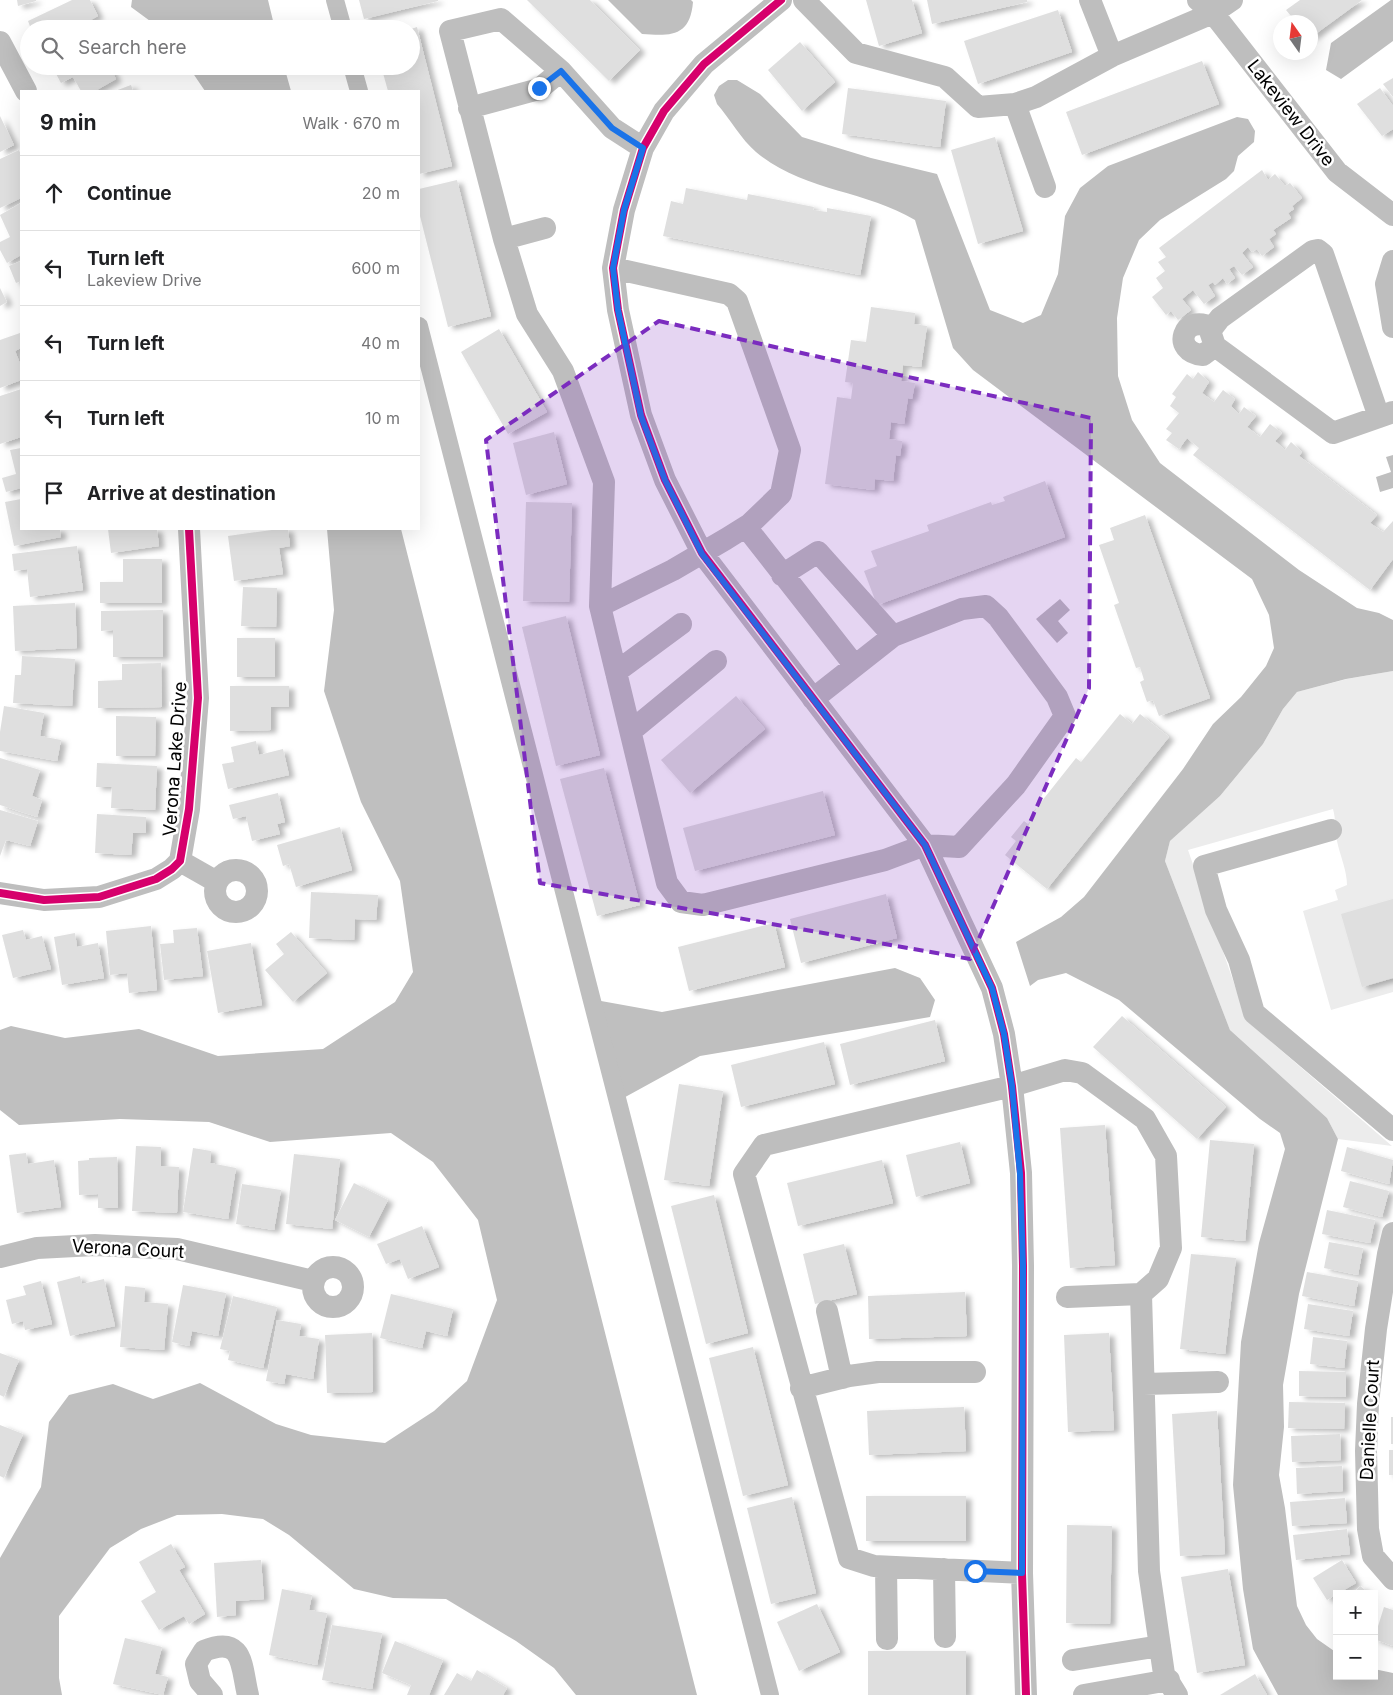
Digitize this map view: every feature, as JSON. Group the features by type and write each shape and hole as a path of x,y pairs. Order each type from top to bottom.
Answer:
{"street":[{"path":"780,0 704,64 664,111 643,148 624,210 613,268 618,310 641,416 665,480 702,554 925,845 992,988 1004,1034 1012,1086 1020,1174 1023,1266 1022,1573 1026,1695"},
{"path":"804,0 856,53 945,77 978,107 1015,104 1036,97 1205,7 1232,0"},
{"path":"1090,0 1112,56"},
{"name":"Lakeview Drive","path":"1205,7 1337,172 1393,215"},
{"path":"643,148 612,128 561,71 501,19 450,31 504,239 527,314 563,370 604,482 600,606 667,883 681,902 703,905 885,860 925,845 959,847 1016,785 1065,716 1057,697 998,616 986,606 962,609 893,636 813,699"},
{"path":"0,42 25,90"},
{"path":"469,108 539,88 561,71"},
{"path":"1015,104 1045,187"},
{"path":"504,239 545,228"},
{"path":"1318,250 1323,254 1386,415 1332,433 1214,337 1220,318 1312,251 1318,250"},
{"path":"1393,261 1386,284 1393,326"},
{"path":"600,606 702,554 746,527 781,494 790,450 738,301 729,294 613,268"},
{"path":"746,527 855,666"},
{"name":"Verona Lake Drive","path":"0,893 44,900 99,897 156,879 172,869 180,861 189,810 198,698 189,530"},
{"path":"782,575 818,552 893,636"},
{"path":"616,672 682,624"},
{"path":"631,731 716,662"},
{"path":"1331,830 1204,866 1216,910 1239,960 1254,1013 1393,1130"},
{"name":"Verona Lake Drive","path":"180,861 217,882"},
{"path":"1022,1573 874,1566 849,1558 744,1174 764,1145 1012,1086 1065,1070 1082,1073 1145,1119 1166,1156 1170,1248 1158,1279 1141,1294 1067,1297"},
{"name":"Verona Court","path":"0,1257 38,1248 96,1245 177,1249 313,1281"},
{"name":"Danielle Court","path":"1391,1247 1374,1348 1368,1404 1366,1451 1368,1529 1373,1556 1393,1579"},
{"path":"1084,1695 1173,1688 1164,1674 1149,1571 1141,1294"},
{"path":"827,1311 842,1378"},
{"path":"801,1388 878,1372 975,1372"},
{"path":"1144,1384 1218,1382"},
{"path":"886,1567 887,1639"},
{"path":"944,1569 945,1637"},
{"path":"212,1695 200,1681 196,1664 199,1655 204,1650 222,1646 229,1647 241,1658 248,1695"},
{"path":"1073,1660 1160,1646"}],"highlighted area":[{"path":"659,321 1091,418 1089,688 970,959 540,883 486,440"}],"shaded area":[{"path":"132,0 268,0 273,20 149,20 131,7"},
{"path":"608,0 691,0 693,2 688,22 683,28 670,34 652,35 642,34"},
{"path":"1393,0 1393,41 1341,79 1326,70 1331,43"},
{"path":"194,75 287,75 291,90 204,90"},
{"path":"728,80 737,80 760,94 802,137 871,158 937,174 990,310 1023,323 1041,315 1058,274 1065,216 1080,188 1108,166 1237,117 1248,119 1255,131 1254,142 1238,156 1234,171 1226,179 1160,220 1139,240 1123,278 1117,318 1118,376 1132,420 1160,463 1299,570 1357,608 1379,613 1393,620 1393,671 1346,679 1297,692 1283,709 1263,744 1220,796 1170,841 1165,861 1230,1030 1327,1118 1338,1139 1299,1294 1283,1385 1284,1427 1279,1475 1297,1606 1306,1625 1317,1639 1333,1650 1333,1680 1378,1680 1378,1670 1393,1673 1393,1695 1278,1695 1253,1649 1243,1589 1233,1485 1241,1342 1259,1243 1285,1149 1280,1133 1260,1119 1119,1000 1066,973 1038,980 1030,986 1016,942 1061,917 1084,897 1183,769 1213,724 1241,697 1266,666 1274,648 1269,615 1252,579 973,370 953,348 915,220 876,202 813,183 774,165 745,141 717,104 714,95 719,86"},
{"path":"1393,455 1393,488 1380,492 1376,477 1391,472 1386,457"},
{"path":"327,530 401,530 697,1695 576,1695 554,1668 516,1641 446,1599 393,1598 354,1589 289,1535 263,1519 222,1514 177,1515 141,1529 110,1548 59,1616 59,1678 62,1695 0,1695 0,1558 41,1487 49,1422 69,1395 113,1384 153,1399 200,1383 276,1424 311,1435 385,1443 434,1411 467,1381 497,1300 478,1220 433,1162 391,1133 270,1142 209,1122 120,1119 19,1125 0,1110 0,1030 11,1026 65,1038 139,1029 218,1056 323,1049 395,1002 413,972 400,881 361,802 324,691 334,610"},
{"path":"1060,599 1070,610 1058,621 1068,633 1057,643 1036,619"},
{"path":"1393,671 1393,992 1331,1010 1303,911 1338,900 1335,890 1347,885 1345,868 1337,841 1333,809 1188,850 1247,1021 1392,1146 1338,1139 1327,1118 1230,1030 1165,861 1170,841 1220,796 1263,744 1283,709 1297,692 1347,679"},
{"path":"895,968 920,978 935,1000 930,1017 700,1056 618,1101 590,999 662,1012"}],"building":[{"path":"17,0 36,0 36,1 18,6"},
{"path":"72,0 90,0 98,16 91,20 30,20"},
{"path":"359,0 438,0 438,1 364,19"},
{"path":"527,0 590,0 640,50 609,81"},
{"path":"866,0 912,0 922,33 879,46"},
{"path":"927,0 1027,0 1027,2 932,24"},
{"path":"1300,0 1362,0 1318,32 1318,15 1290,15 1286,10"},
{"path":"1058,10 1072,52 978,84 964,41"},
{"path":"420,39 452,166 420,174 420,90 388,90 384,75 420,75"},
{"path":"800,42 835,82 802,111 768,70"},
{"path":"1202,61 1219,104 1082,155 1066,112"},
{"path":"57,75 114,75 116,79 97,90 80,90 73,77 61,83"},
{"path":"1393,78 1393,97 1383,84"},
{"path":"131,85 133,90 118,90"},
{"path":"848,88 946,101 940,147 842,134"},
{"path":"1380,88 1393,106 1393,129 1382,136 1357,104"},
{"path":"0,116 14,145 0,152"},
{"path":"995,137 1023,231 978,244 951,150"},
{"path":"19,150 20,152 20,198 0,208 0,159"},
{"path":"1262,170 1268,180 1275,174 1285,186 1290,183 1302,198 1292,206 1294,209 1288,213 1291,218 1273,230 1276,234 1269,239 1274,247 1262,256 1257,249 1252,252 1248,247 1242,253 1253,267 1242,275 1234,266 1229,269 1235,278 1227,284 1223,278 1215,285 1213,282 1208,285 1215,296 1204,304 1193,290 1182,299 1191,310 1178,320 1171,311 1166,315 1152,297 1163,288 1156,278 1165,271 1158,262 1166,257 1159,248"},
{"path":"457,180 491,316 448,327 420,216 420,189"},
{"path":"686,188 747,200 748,194 814,207 813,210 827,212 827,208 871,216 860,275 663,236 671,201 683,204"},
{"path":"20,204 20,256 7,263 0,250 0,242 10,237 0,215"},
{"path":"20,261 20,281 16,283 9,266"},
{"path":"0,288 7,302 0,306"},
{"path":"871,307 915,313 914,324 927,326 921,367 903,365 901,381 915,383 912,399 908,398 904,424 891,422 889,439 902,441 900,456 896,455 893,481 875,479 874,490 825,484 837,397 851,399 853,383 845,382 851,340 866,342"},
{"path":"499,329 547,412 508,434 461,352"},
{"path":"20,333 20,348 15,351 20,364 20,380 0,388 0,340"},
{"path":"1198,372 1209,382 1202,393 1214,402 1223,390 1235,399 1231,406 1239,414 1244,407 1256,416 1247,427 1260,437 1270,424 1282,433 1275,441 1285,450 1291,442 1302,452 1299,456 1377,515 1370,523 1383,532 1393,521 1393,559 1370,590 1193,455 1199,448 1187,438 1179,449 1166,440 1172,433 1166,429 1179,413 1170,406 1176,397 1172,394 1187,374 1193,379"},
{"path":"20,389 20,437 0,444 0,396"},
{"path":"554,432 567,484 526,495 513,443"},
{"path":"20,448 20,488 6,492 2,478 16,474 10,450"},
{"path":"1045,481 1065,537 877,605 864,571 877,566 871,551 929,531 927,525 991,502 992,505 1005,501 1003,497"},
{"path":"20,499 20,530 60,530 61,537 14,546 5,502"},
{"path":"526,502 572,503 569,602 523,601"},
{"path":"1145,515 1210,698 1159,716 1153,700 1147,702 1140,682 1144,680 1140,667 1136,668 1114,605 1119,603 1099,545 1114,540 1110,528"},
{"path":"108,530 157,530 159,546 111,553"},
{"path":"272,530 288,530 290,546 279,548 283,574 234,581 228,536"},
{"path":"77,546 83,590 30,597 27,569 14,571 12,554"},
{"path":"123,559 162,559 162,603 100,603 100,582 123,582"},
{"path":"243,587 277,588 276,627 241,626"},
{"path":"75,603 77,648 15,651 13,606"},
{"path":"163,610 163,657 113,657 113,630 101,631 101,611"},
{"path":"566,616 600,755 556,766 522,627"},
{"path":"237,638 275,638 275,677 237,677"},
{"path":"22,656 75,659 72,706 13,703 15,675 21,675"},
{"path":"161,663 162,707 98,708 98,681 122,680 122,664"},
{"path":"230,686 289,686 289,707 271,707 271,730 230,731"},
{"path":"736,696 765,729 690,793 661,760"},
{"path":"4,706 44,713 40,736 61,740 57,761 0,751 0,732"},
{"path":"1120,714 1132,724 1140,714 1169,737 1047,889 1005,855 1016,841 1011,837 1024,821 1028,824 1037,813 1034,811 1076,758 1081,762"},
{"path":"116,716 156,717 155,756 116,756"},
{"path":"256,741 259,755 283,749 289,775 228,789 222,764 234,762 231,747"},
{"path":"0,758 40,770 32,796 42,800 37,817 0,805"},
{"path":"97,763 157,766 155,810 111,808 112,787 96,787"},
{"path":"604,768 640,905 597,916 560,779"},
{"path":"823,791 835,835 695,871 683,828"},
{"path":"278,793 285,822 277,824 280,834 252,841 246,816 233,819 229,805"},
{"path":"0,810 38,821 30,846 6,840 0,856"},
{"path":"97,814 146,817 146,833 133,833 131,855 95,853"},
{"path":"340,827 352,870 296,887 289,864 283,866 277,845"},
{"path":"311,892 378,895 376,920 355,919 354,940 309,938"},
{"path":"886,894 897,938 801,963 790,919"},
{"path":"1393,899 1393,978 1362,987 1341,914"},
{"path":"774,923 785,967 689,991 678,947"},
{"path":"151,926 157,990 129,993 127,973 110,975 106,931"},
{"path":"197,928 203,976 164,980 160,944 174,943 173,930"},
{"path":"23,930 26,940 42,936 51,969 13,978 2,935"},
{"path":"291,932 327,973 293,1002 265,970 284,954 276,944"},
{"path":"75,933 77,947 98,943 104,978 62,985 54,937"},
{"path":"251,943 262,1005 218,1013 207,951"},
{"path":"1122,1016 1226,1107 1197,1139 1093,1047"},
{"path":"935,1020 945,1061 850,1085 840,1044"},
{"path":"824,1042 835,1084 741,1107 731,1065"},
{"path":"679,1084 723,1091 709,1186 664,1180"},
{"path":"1105,1125 1115,1265 1070,1268 1060,1128"},
{"path":"1210,1140 1254,1144 1245,1241 1201,1237"},
{"path":"960,1142 970,1183 916,1197 906,1155"},
{"path":"136,1146 161,1147 161,1166 179,1167 177,1213 132,1211"},
{"path":"1347,1147 1393,1160 1389,1184 1341,1171"},
{"path":"193,1148 211,1151 210,1163 236,1168 228,1219 183,1212"},
{"path":"26,1153 28,1164 54,1160 61,1207 17,1213 9,1155"},
{"path":"294,1154 340,1159 332,1229 286,1224"},
{"path":"117,1157 118,1208 98,1208 98,1194 79,1195 78,1161 89,1160 89,1158"},
{"path":"882,1160 893,1203 798,1226 787,1183"},
{"path":"1350,1181 1389,1191 1382,1217 1343,1207"},
{"path":"354,1183 388,1200 369,1237 335,1220"},
{"path":"242,1184 281,1190 274,1230 236,1224"},
{"path":"714,1195 748,1333 706,1344 671,1206"},
{"path":"1327,1210 1375,1220 1370,1243 1322,1234"},
{"path":"422,1226 439,1267 408,1279 400,1259 386,1264 377,1244"},
{"path":"1329,1242 1363,1248 1358,1275 1324,1268"},
{"path":"844,1244 857,1294 815,1304 803,1254"},
{"path":"1191,1254 1236,1258 1225,1354 1180,1349"},
{"path":"1307,1272 1358,1281 1354,1306 1302,1296"},
{"path":"80,1276 82,1284 104,1279 115,1326 70,1336 57,1282"},
{"path":"41,1281 52,1324 25,1330 23,1321 12,1324 6,1300 26,1295 23,1286"},
{"path":"183,1285 226,1293 218,1336 192,1331 189,1346 172,1342"},
{"path":"125,1286 145,1288 144,1302 168,1304 164,1350 120,1347"},
{"path":"965,1292 967,1336 869,1339 868,1296"},
{"path":"391,1294 453,1309 447,1336 426,1331 422,1348 380,1338"},
{"path":"233,1296 277,1307 263,1368 228,1360 230,1351 220,1349"},
{"path":"1308,1304 1353,1311 1349,1336 1304,1329"},
{"path":"277,1320 301,1324 299,1336 319,1339 313,1379 286,1374 284,1384 266,1381"},
{"path":"372,1333 373,1392 327,1393 325,1335"},
{"path":"1109,1333 1114,1430 1068,1432 1064,1335"},
{"path":"1313,1337 1347,1341 1344,1368 1310,1364"},
{"path":"753,1347 788,1485 743,1496 709,1358"},
{"path":"0,1353 19,1360 4,1397 0,1395"},
{"path":"1299,1371 1346,1372 1346,1397 1299,1396"},
{"path":"1289,1402 1345,1403 1344,1429 1288,1428"},
{"path":"964,1407 966,1451 869,1455 867,1411"},
{"path":"1217,1411 1225,1554 1180,1556 1172,1414"},
{"path":"1391,1417 1393,1417 1393,1444 1391,1444"},
{"path":"0,1425 23,1434 4,1478 0,1476"},
{"path":"1340,1434 1341,1460 1292,1462 1291,1436"},
{"path":"1389,1450 1393,1450 1393,1475 1389,1475"},
{"path":"1342,1466 1343,1491 1297,1494 1296,1468"},
{"path":"866,1496 966,1496 966,1541 866,1541"},
{"path":"792,1497 816,1593 771,1604 747,1508"},
{"path":"1345,1498 1347,1523 1292,1526 1290,1502"},
{"path":"1067,1525 1112,1526 1110,1624 1066,1623"},
{"path":"1347,1529 1350,1554 1296,1560 1293,1535"},
{"path":"171,1544 185,1567 179,1570 205,1614 189,1624 184,1616 159,1630 141,1601 156,1592 139,1562"},
{"path":"261,1560 264,1599 236,1601 236,1615 217,1617 214,1563"},
{"path":"1342,1560 1356,1583 1344,1590 1333,1590 1333,1596 1327,1600 1313,1578"},
{"path":"1228,1569 1245,1665 1197,1673 1181,1577"},
{"path":"1360,1586 1365,1590 1356,1590"},
{"path":"282,1589 312,1595 309,1610 327,1613 317,1665 269,1655"},
{"path":"817,1604 840,1652 799,1671 777,1622"},
{"path":"1384,1607 1393,1610 1393,1646 1378,1640 1378,1626"},
{"path":"332,1625 382,1633 372,1689 322,1680"},
{"path":"125,1638 162,1647 155,1674 168,1677 163,1695 113,1684"},
{"path":"395,1641 443,1660 429,1695 407,1695 411,1685 382,1673"},
{"path":"868,1651 966,1651 966,1695 868,1695"},
{"path":"477,1670 507,1688 503,1695 444,1695 457,1673 471,1681"},
{"path":"1255,1674 1267,1695 1220,1695"}],"waterway":[{"path":"335,0 341,20"},
{"path":"355,75 359,90"},
{"path":"420,330 770,1695"}],"cycle path":[{"path":"781,0 704,64 664,111 643,148 624,210 613,268 618,310 641,415 665,480 702,553 925,845 992,988 1004,1034 1012,1086 1021,1173 1023,1266 1022,1573 1026,1695"},
{"path":"0,893 44,900 99,897 156,879 172,869 180,861 189,809 198,698 189,530"}],"route":[{"path":"539,88 561,71 612,128 643,148 624,210 613,268 618,310 641,416 665,480 702,554 925,845 992,988 1004,1034 1012,1086 1020,1174 1023,1266 1022,1573 975,1571"}]}
